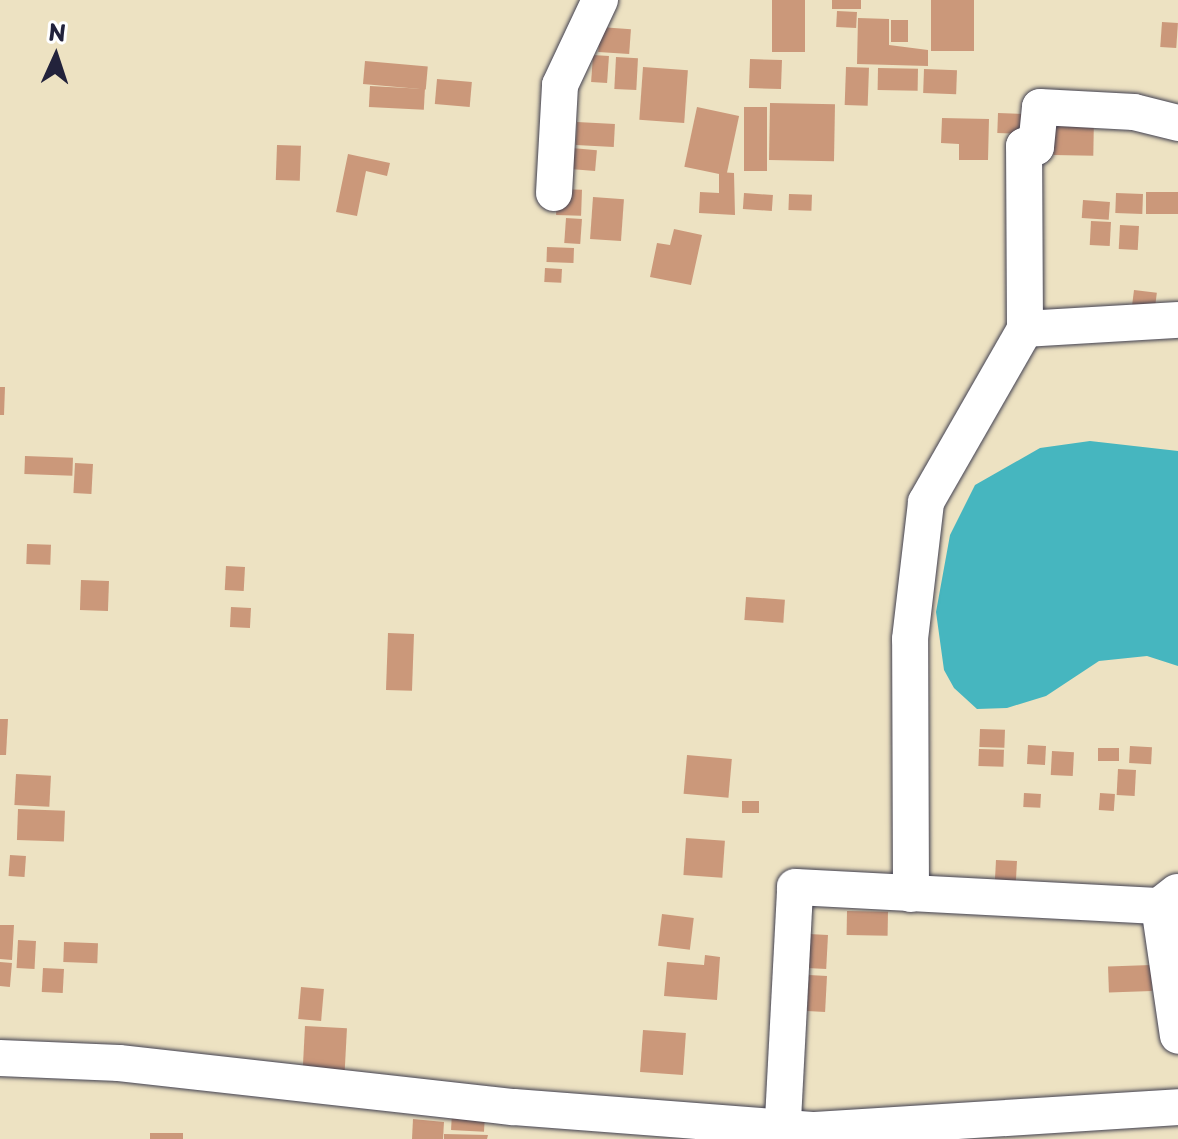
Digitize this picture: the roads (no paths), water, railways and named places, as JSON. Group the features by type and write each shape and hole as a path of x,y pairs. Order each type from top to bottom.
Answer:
{"street":[{"path":"554,193 560,85 600,0"},
{"path":"911,894 910,639 926,502 1025,329 1024,146 1036,147 1040,107 1134,112 1178,123"},
{"path":"1025,329 1178,320"},
{"path":"782,1133 795,887 911,894 1168,899 1178,1036"},
{"path":"0,1058 119,1063 782,1133 1178,1107"}],"water":[{"path":"1090,441 1178,451 1178,666 1147,656 1099,661 1046,696 1007,708 977,709 954,688 944,670 936,612 950,535 975,485 1040,448"}]}
